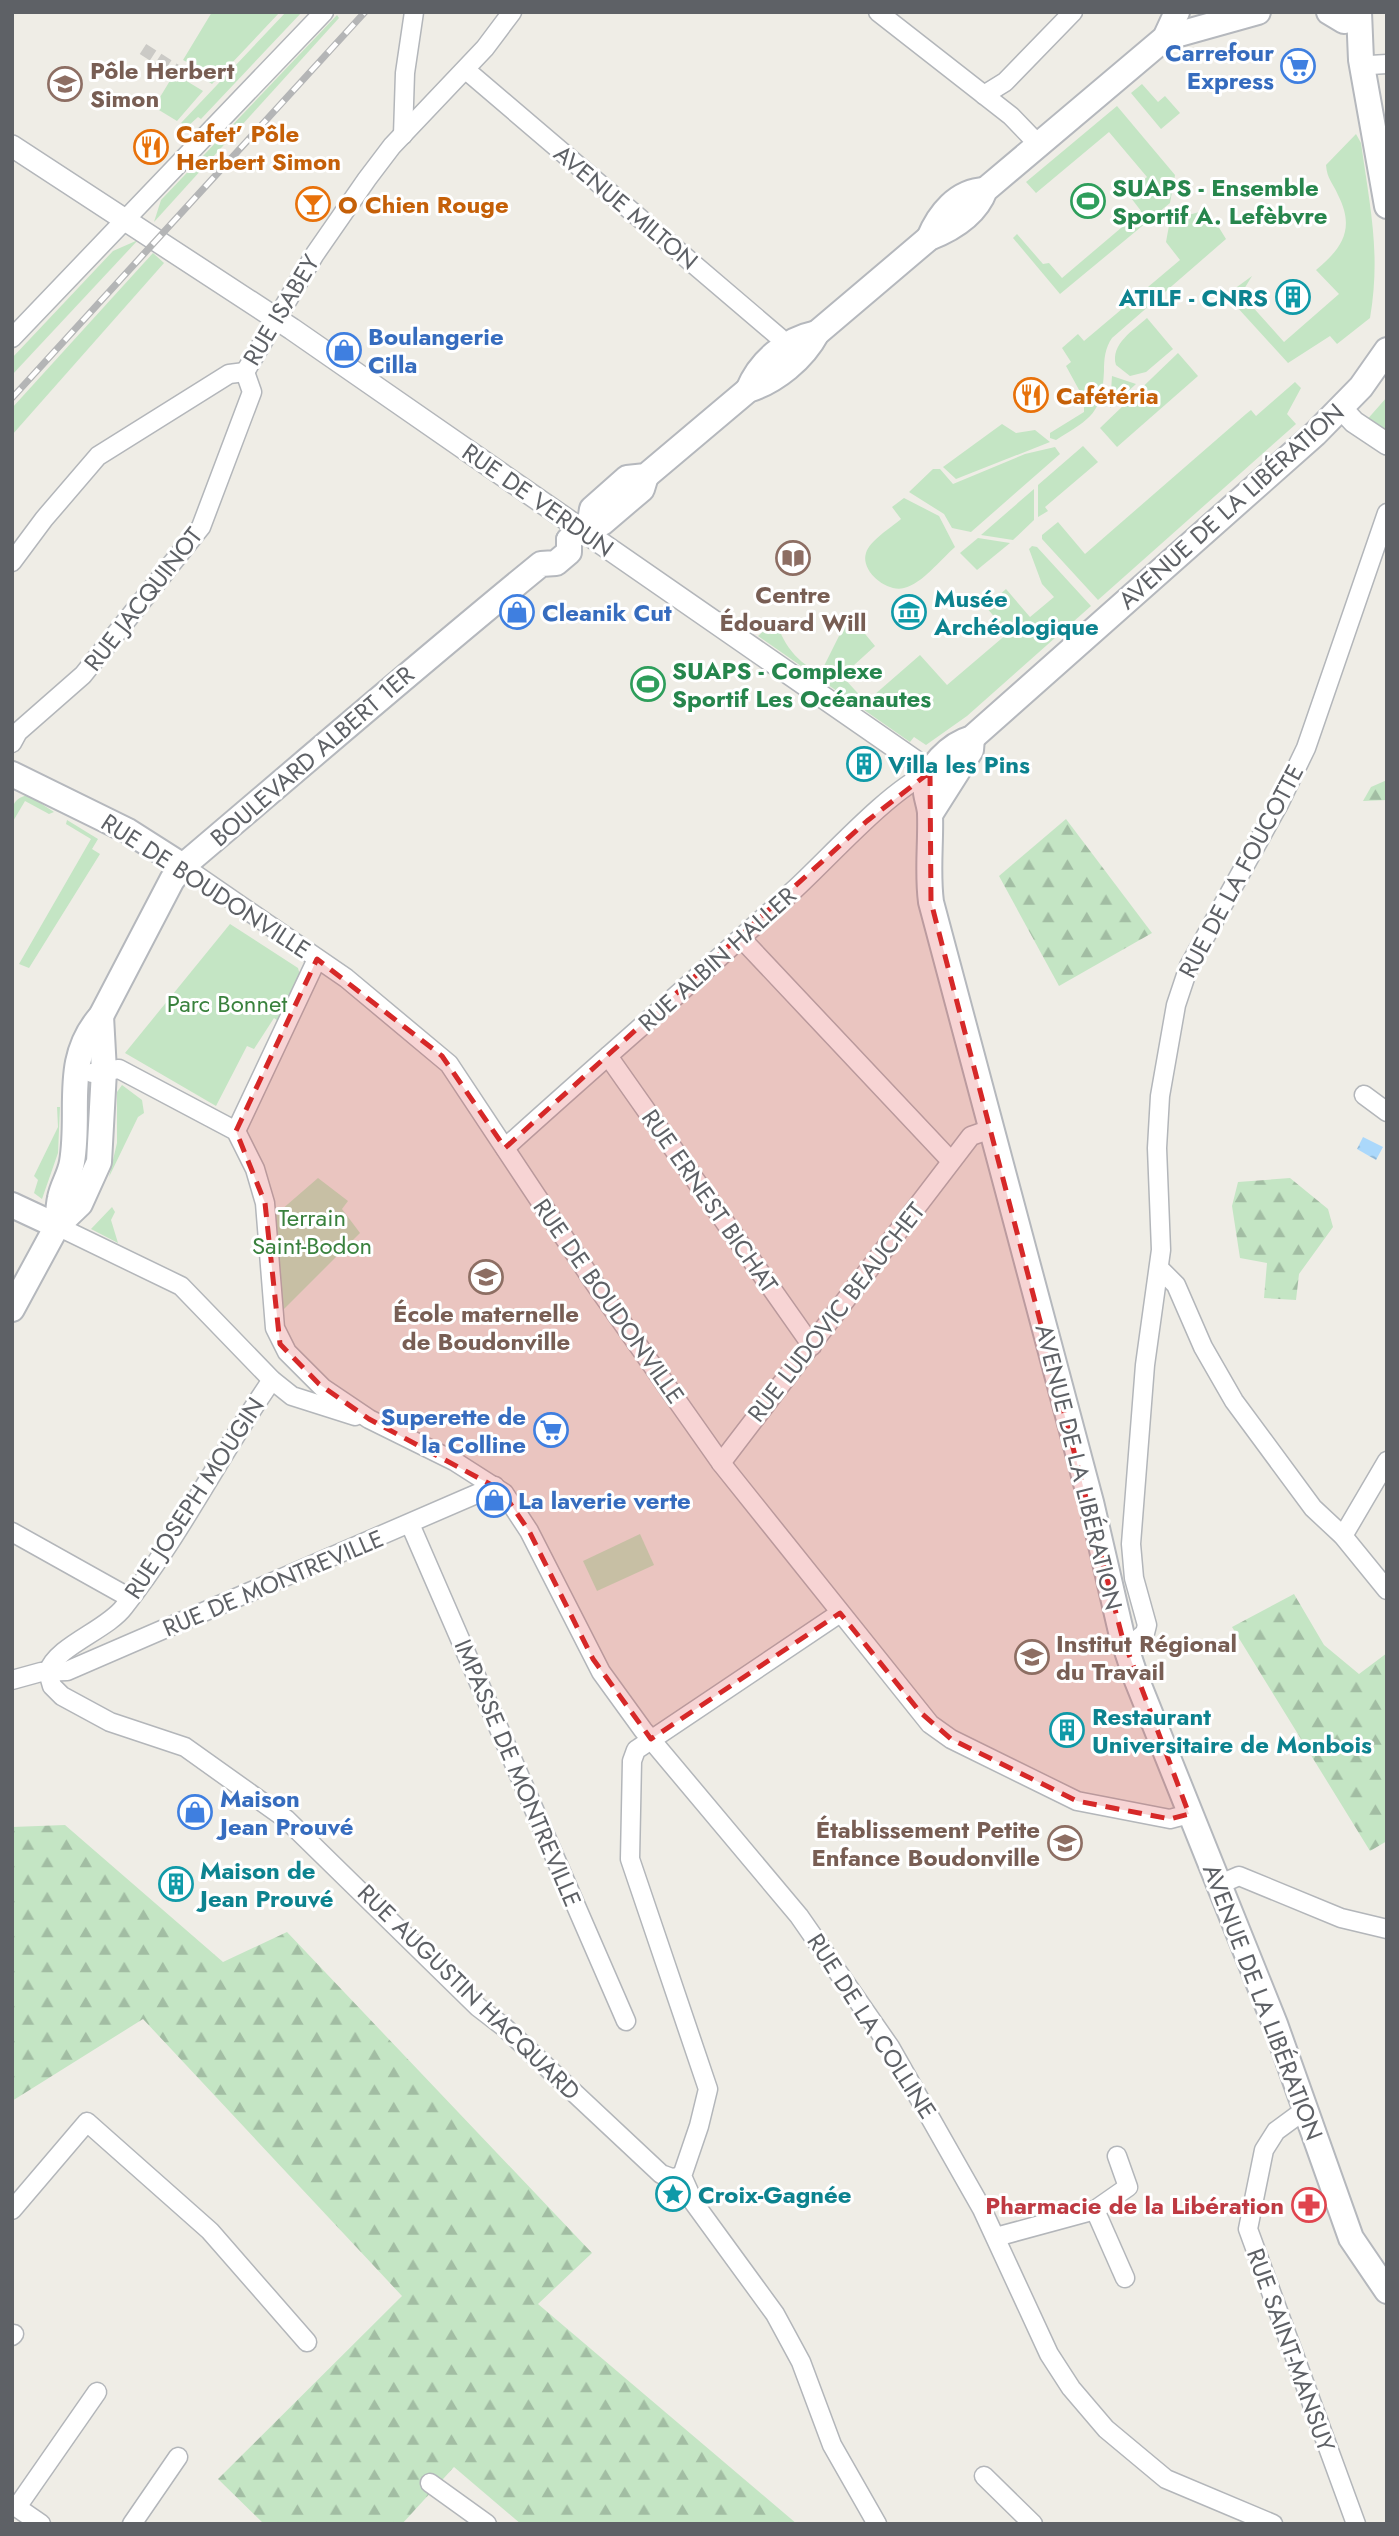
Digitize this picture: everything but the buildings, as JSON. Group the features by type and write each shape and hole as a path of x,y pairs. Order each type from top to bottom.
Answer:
{"main road":[{"name":"BOULEVARD ALBERT 1ER","path":"1165,38 1177,12"},
{"name":"BOULEVARD ALBERT 1ER","path":"57,1226 60,1197 74,1149 75,1075 85,1034 101,1016 158,904 183,866 541,564 555,563 569,552 592,509 627,478 646,476 748,390 766,385 807,350 817,333 929,238 949,230 972,211 980,204 985,190 1165,38 1240,15"},
{"path":"1343,15 1361,60 1387,206"},
{"name":"BOULEVARD ALBERT 1ER","path":"748,390 756,370 784,346 798,337 817,333"},
{"name":"AVENUE DE LA LIBÉRATION","path":"1387,351 1372,373 1341,408 972,738 961,741 939,778 930,813 928,848 931,902 1126,1649 1306,2109 1351,2238 1387,2291"},
{"name":"RUE DE BOUDONVILLE","path":"12,774 128,831 183,866"},
{"path":"12,1309 57,1226 80,1204 99,1162 104,1071 101,1016"},
{"path":"12,1205 57,1226"}],"street":[{"path":"12,338 324,12"},
{"path":"403,135 405,73 414,12"},
{"name":"RUE ISABEY","path":"12,562 51,510 99,456 229,374 245,372 315,254 367,179 403,135 466,70 512,12"},
{"path":"878,12 1011,116 1039,145"},
{"path":"984,95 1005,82 1073,12"},
{"path":"1361,60 1370,65 1387,64"},
{"name":"AVENUE MILTON","path":"466,70 769,329 784,346"},
{"name":"RUE DE VERDUN","path":"12,146 126,218 275,319 579,531 693,605 939,778"},
{"name":"RUE JACQUINOT","path":"12,743 18,732 83,675 201,527 252,392 245,372"},
{"path":"1341,408 1354,422 1387,444"},
{"name":"RUE DE LA FOUCOTTE","path":"1126,1649 1145,1633 1147,1625 1134,1578 1131,1544 1145,1365 1159,1268 1161,1227 1157,1148 1160,1096 1183,979 1279,804 1306,748 1387,513"},
{"name":"RUE ALBIN HALLER","path":"505,1148 917,778 939,778"},
{"name":"RUE DE BOUDONVILLE","path":"183,866 317,958 442,1056 595,1284 721,1463 920,1712 951,1739 1077,1801 1170,1819 1189,1814"},
{"path":"741,938 951,1161"},
{"path":"236,1131 317,958"},
{"name":"RUE ERNEST BICHAT","path":"608,1056 812,1346"},
{"path":"75,1075 119,1069 236,1131 255,1169 265,1203 277,1336 296,1363 323,1388 369,1419"},
{"path":"1364,1095 1387,1112"},
{"name":"RUE LUDOVIC BEAUCHET","path":"721,1463 971,1136 991,1129"},
{"path":"57,1226 181,1286 272,1380 292,1396 311,1404 369,1419"},
{"path":"1159,1268 1176,1284 1226,1391 1313,1508 1343,1536 1387,1590"},
{"name":"RUE JOSEPH MOUGIN","path":"48,1672 58,1657 117,1615 160,1561 246,1414 272,1380"},
{"path":"311,1404 323,1388"},
{"name":"RUE DE LA COLLINE","path":"369,1419 454,1461 504,1493 529,1531 601,1672 651,1739 821,1945 915,2087 996,2236 1049,2354 1071,2388 1099,2422 1166,2479 1236,2518 1273,2524"},
{"path":"1343,1536 1387,1461"},
{"name":"RUE DE MONTREVILLE","path":"48,1672 67,1671 495,1486"},
{"name":"IMPASSE DE MONTREVILLE","path":"410,1524 626,2021"},
{"path":"12,1532 130,1598"},
{"path":"840,1613 636,1750 632,1761 630,1859 708,2089 682,2176 694,2203 767,2302 787,2334 804,2370 832,2445 877,2524"},
{"path":"12,1680 48,1672"},
{"name":"RUE AUGUSTIN HACQUARD","path":"48,1672 52,1686 62,1696 110,1722 184,1747 286,1819 469,1999 504,2027 661,2174 672,2178 682,2176"},
{"path":"1218,1885 1239,1876 1341,1918 1387,1929"},
{"name":"RUE SAINT-MANSUY","path":"1306,2109 1276,2131 1264,2151 1248,2229 1356,2524"},
{"path":"12,2210 87,2122 210,2231 307,2342"},
{"path":"996,2236 1095,2210 1128,2187 1117,2156"},
{"path":"1095,2210 1125,2278"},
{"path":"41,2524 15,2506 97,2392"},
{"path":"132,2524 178,2456"},
{"path":"984,2476 1033,2524"},
{"path":"430,2483 487,2524"}],"highlighted area":[{"path":"930,772 931,902 1122,1636 1189,1814 1170,1819 1077,1801 951,1739 920,1712 840,1613 651,1739 593,1659 529,1531 501,1490 369,1419 319,1384 280,1344 265,1203 236,1131 317,959 442,1056 505,1148 867,821"}],"green space":[{"path":"212,12 280,12 212,84 186,67 189,63 183,60"},
{"path":"286,12 302,12 201,119 198,117 187,127 181,123"},
{"path":"337,15 339,18 154,222 161,200"},
{"path":"180,77 203,91 177,121 154,107 171,79 177,82"},
{"path":"1142,84 1158,102 1165,96 1180,113 1161,129 1131,93"},
{"path":"1117,106 1175,175 1170,203 1060,294 1013,238 1017,234 1043,264 1049,263 1062,278 1141,211 1128,194 1147,177 1109,132 1036,193 1026,182"},
{"path":"1356,134 1361,143 1373,230 1374,273 1370,318 1337,344 1330,336 1288,363 1226,295 1252,276 1241,294 1284,342 1339,294 1316,270 1339,246 1346,229 1343,207 1326,165"},
{"path":"1203,211 1210,213 1226,239 1112,338 1105,354 1103,385 1097,406 1078,426 1056,440 1050,438 1050,433 1084,412 1084,399 1066,366 1071,362 1062,348 1078,334 1084,341 1180,260 1166,242 1170,220"},
{"path":"138,240 12,375 12,358 113,251"},
{"path":"153,253 164,263 12,435 12,408"},
{"path":"1147,318 1173,349 1146,372 1130,376 1116,365 1116,350 1124,338"},
{"path":"1178,353 1198,376 1117,447 1100,428"},
{"path":"1112,376 1136,384 1110,408"},
{"path":"1295,382 1301,388 1287,414 1296,424 1098,600 1042,539 1042,535 1058,522 1085,554 1246,414 1251,410 1256,416"},
{"path":"1387,397 1387,431 1383,429 1381,432 1365,422"},
{"path":"1002,424 1016,433 1035,430 1050,442 956,479 943,467"},
{"path":"1083,446 1098,462 1045,507 1048,511 1038,517 1038,485"},
{"path":"1055,447 1060,454 971,532 952,528 944,514 909,492 933,469 940,469 953,484 1025,454"},
{"path":"1034,489 1034,520 1013,540 981,535"},
{"path":"904,498 939,516 955,547 918,582 897,589 876,579 865,560 872,543 901,519 892,507"},
{"path":"978,538 1010,543 977,570 960,553"},
{"path":"1032,546 1037,547 1091,606 967,716 926,745 914,737 910,742 758,636 777,619 786,644 792,652 806,665 821,672 845,624 852,618 875,646 842,676 866,702 920,655 947,685 1008,633 986,607 1006,589 1030,617 1054,597 1042,584 1029,549"},
{"path":"1387,780 1387,800 1363,801 1371,787"},
{"path":"28,795 54,812 49,814 25,801 12,823 15,802"},
{"path":"1066,819 1152,933 1059,986 999,876"},
{"path":"67,820 98,839 92,849 100,854 29,968 19,964 91,839 66,824"},
{"name":"Parc Bonnet","path":"230,924 298,968 300,975 278,1021 274,1018 254,1049 247,1046 216,1106 125,1053"},
{"path":"122,1085 142,1100 144,1113 138,1117 109,1177 117,1143 117,1092"},
{"path":"57,1107 60,1107 58,1153 42,1199 34,1193 38,1180 34,1176 58,1127"},
{"name":"Terrain Saint-Bodon","path":"318,1178 348,1201 342,1209 360,1233 282,1311 273,1217"},
{"path":"1290,1178 1328,1209 1333,1227 1299,1274 1296,1300 1264,1298 1267,1263 1240,1258 1232,1206 1238,1182"},
{"path":"112,1207 115,1212 111,1220 118,1243 91,1229"},
{"path":"640,1534 654,1565 597,1591 583,1561"},
{"path":"1294,1594 1324,1645 1359,1674 1387,1653 1387,1841 1370,1851 1232,1627"},
{"path":"65,1825 223,1962 287,1932 592,2253 538,2304 797,2524 521,2524 454,2467 402,2524 264,2524 218,2479 402,2296 143,2019 12,2101 12,1827"}],"water":[{"path":"1363,1137 1383,1147 1376,1160 1357,1149"}],"tunnel":[{"path":"143,49 182,74"}],"railway":[{"path":"12,398 365,12"}],"place":[{"name":"Carrefour Express","path":"1298,66"},
{"name":"Pôle Herbert Simon","path":"65,84"},
{"name":"Cafet’ Pôle Herbert Simon","path":"151,147"},
{"name":"SUAPS - Ensemble Sportif A. Lefèbvre","path":"1088,201"},
{"name":"O Chien Rouge","path":"313,204"},
{"name":"ATILF - CNRS","path":"1293,297"},
{"name":"Boulangerie Cilla","path":"344,350"},
{"name":"Cafétéria","path":"1031,395"},
{"name":"Centre Édouard Will","path":"793,558"},
{"name":"Cleanik Cut","path":"517,612"},
{"name":"Musée Archéologique","path":"909,612"},
{"name":"SUAPS - Complexe Sportif Les Océanautes","path":"648,684"},
{"name":"Villa les Pins","path":"864,764"},
{"name":"École maternelle de Boudonville","path":"486,1277"},
{"name":"Superette de la Colline","path":"551,1430"},
{"name":"La laverie verte","path":"494,1500"},
{"name":"Institut Régional du Travail","path":"1032,1657"},
{"name":"Restaurant Universitaire de Monbois","path":"1067,1730"},
{"name":"Maison Jean Prouvé","path":"195,1812"},
{"name":"Établissement Petite Enfance Boudonville","path":"1065,1843"},
{"name":"Maison de Jean Prouvé","path":"176,1884"},
{"name":"Croix-Gagnée","path":"673,2194"},
{"name":"Pharmacie de la Libération","path":"1309,2205"}]}
